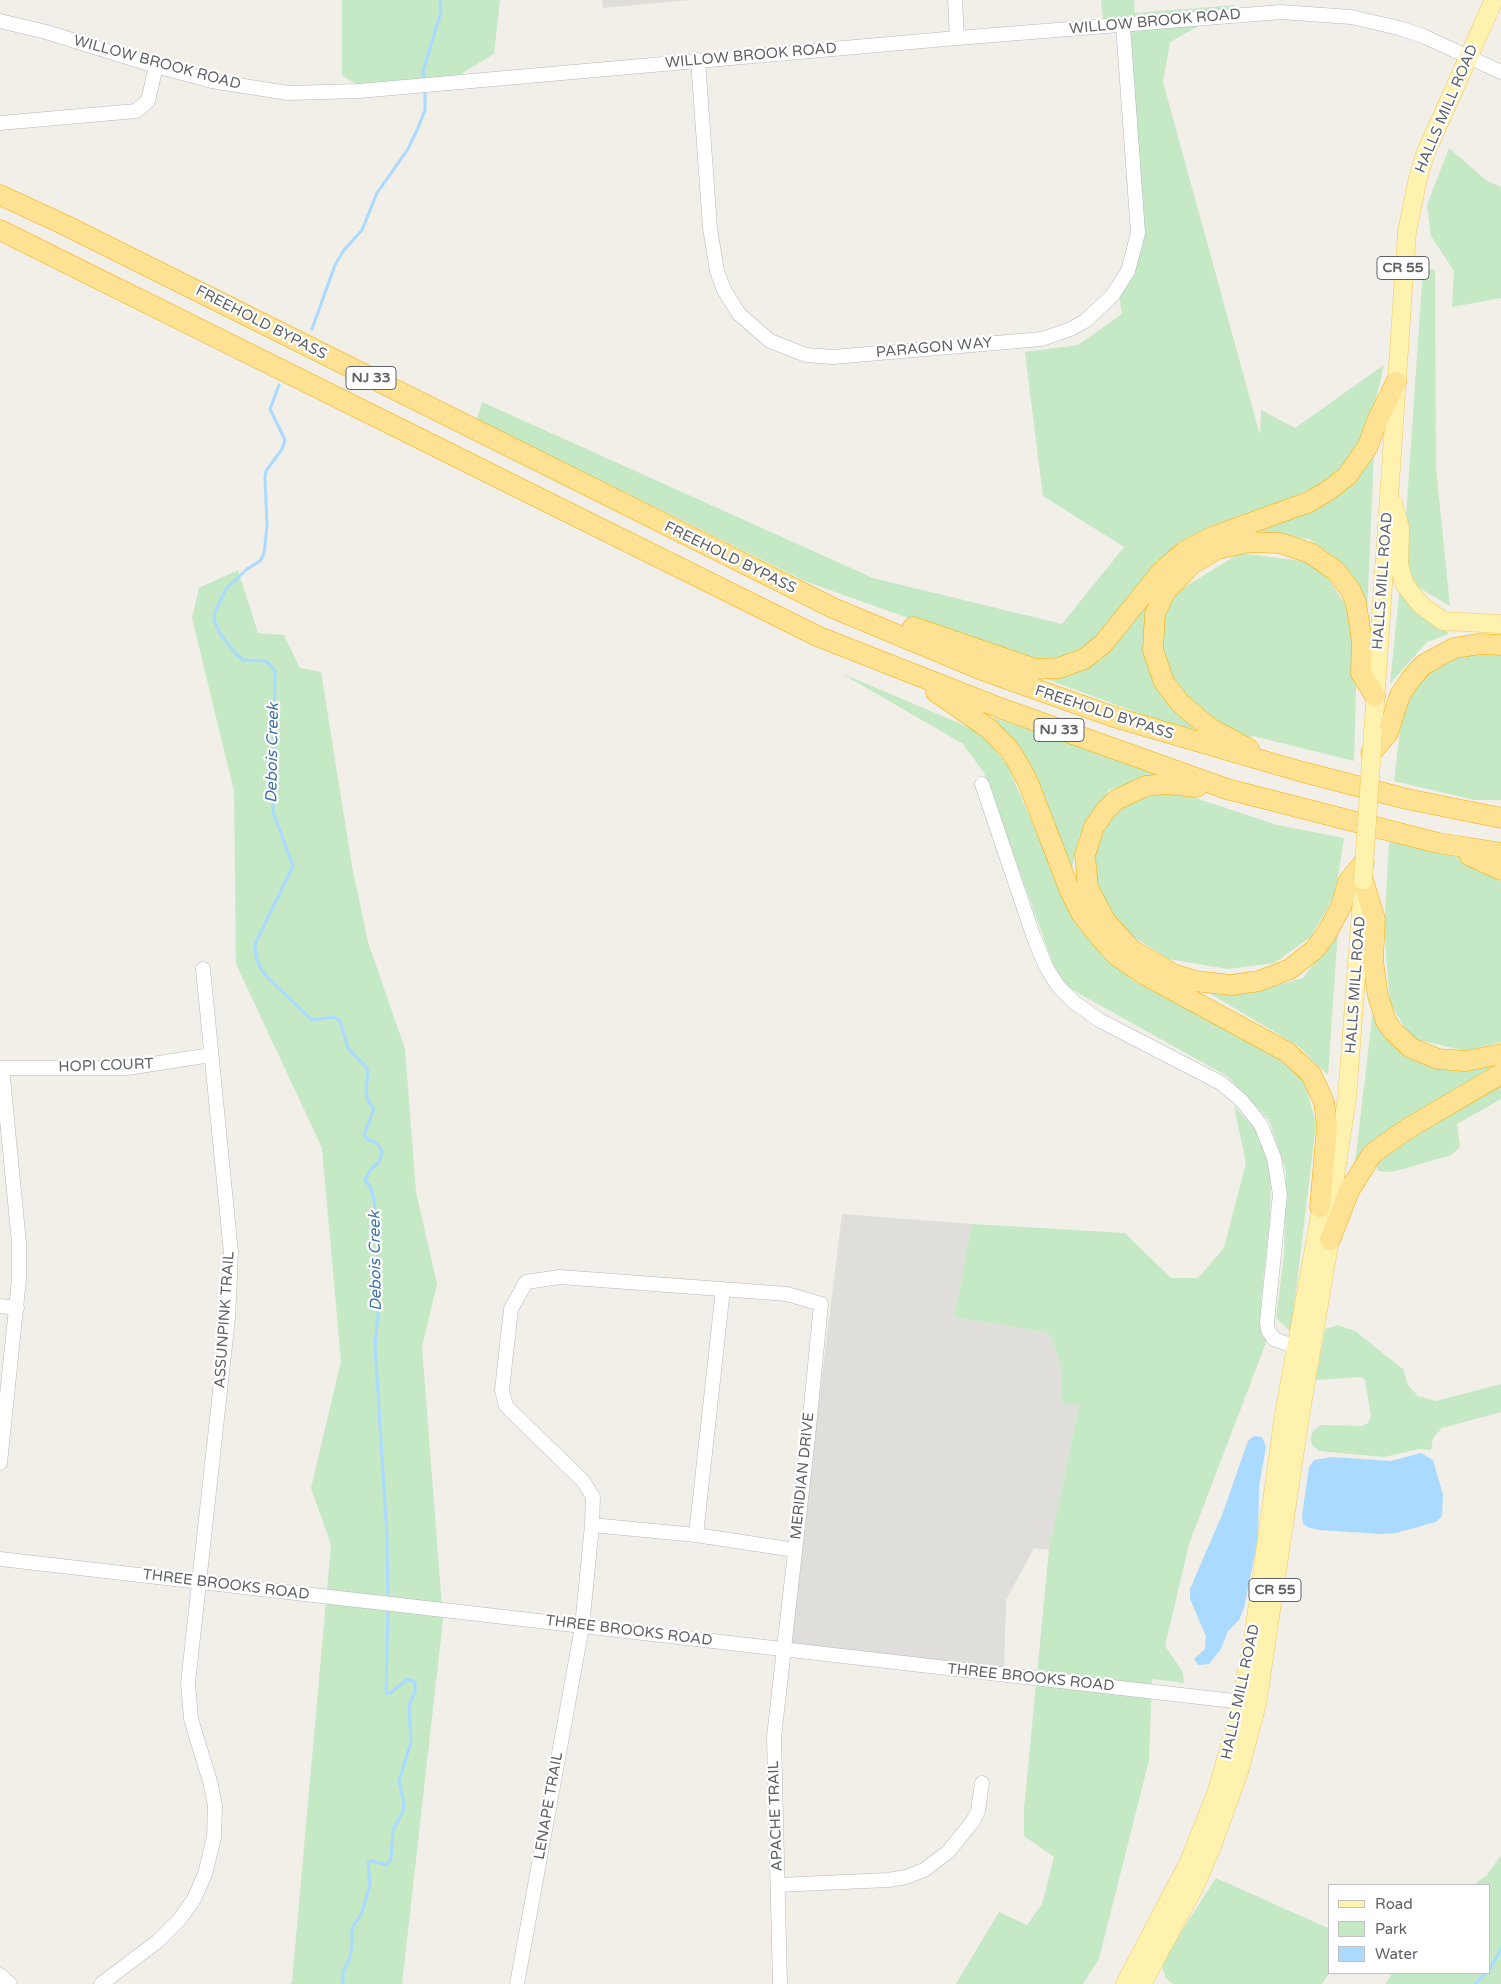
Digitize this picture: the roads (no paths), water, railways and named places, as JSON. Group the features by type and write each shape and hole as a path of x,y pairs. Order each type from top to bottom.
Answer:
{"highway":[{"name":"FREEHOLD BYPASS","path":"0,195 474,428 741,564 834,608 1030,688 1117,718 1299,771 1407,799 1501,818"},
{"name":"FREEHOLD BYPASS","path":"0,230 764,612 817,636 1115,751 1227,789 1438,843 1501,853"},
{"path":"741,564 1012,664 1035,670 1059,668 1084,659 1103,644 1161,572 1185,551 1212,537 1309,502 1339,483 1358,464 1365,452 1376,421 1396,382"},
{"path":"1299,771 1210,728 1180,704 1164,682 1153,650 1153,625 1165,592 1181,573 1211,552 1248,542 1280,544 1310,554 1324,562 1343,579 1356,603 1362,641 1361,673 1375,696"},
{"path":"1371,753 1400,695 1423,665 1454,648 1480,644 1501,645"},
{"path":"893,666 940,694 988,728 1008,749 1028,782 1070,891 1098,936 1117,956 1145,975 1287,1052 1311,1074 1324,1102 1327,1125 1320,1207"},
{"path":"1227,789 1166,784 1140,788 1116,800 1105,810 1094,827 1085,855 1088,888 1106,922 1132,950 1157,966 1195,981 1231,985 1263,980 1290,968 1314,950 1335,920 1359,874"},
{"path":"1407,799 1501,808"},
{"path":"1438,843 1501,870"},
{"path":"1359,874 1375,920 1373,961 1378,996 1386,1021 1393,1031 1411,1048 1438,1059 1466,1061 1501,1054"},
{"path":"1330,1240 1349,1191 1372,1154 1407,1129 1501,1074"}],"main road":[{"name":"HALLS MILL ROAD","path":"1380,733 1375,696 1390,491 1404,254 1414,192 1426,152 1494,0"},
{"path":"1390,491 1400,528 1399,565 1405,585 1421,605 1443,621 1501,624"},
{"name":"HALLS MILL ROAD","path":"1125,1984 1166,1909 1197,1843 1249,1703 1268,1639 1300,1417 1338,1191 1334,1177 1348,1080 1359,874 1371,753"},
{"name":"HALLS MILL ROAD","path":"1142,1984 1183,1908 1211,1849 1236,1781 1249,1703 1276,1468 1320,1207 1325,1189 1334,1177"},
{"path":"1262,1577 1267,1586 1263,1633 1268,1639"}],"street":[{"path":"955,0 957,38"},
{"name":"WILLOW BROOK ROAD","path":"0,21 46,32 156,66 243,87 313,94 1281,12 1328,14 1399,28 1423,36 1501,72"},
{"name":"PARAGON WAY","path":"698,60 710,228 717,271 724,290 747,323 765,338 784,348 806,355 824,357 861,354 1042,338 1064,332 1085,322 1112,296 1128,271 1138,233 1123,25"},
{"path":"0,123 136,111 148,101 156,66"},
{"path":"982,784 1032,935 1046,967 1058,986 1078,1006 1099,1020 1221,1083 1242,1101 1261,1125 1274,1158 1280,1194 1267,1322 1268,1330 1274,1339 1296,1347"},
{"name":"ASSUNPINK TRAIL","path":"101,1984 158,1941 180,1920 200,1888 212,1850 215,1806 211,1785 191,1719 188,1700 231,1274 230,1232 203,969"},
{"name":"HOPI COURT","path":"1,1068 127,1068 211,1055"},
{"path":"0,1463 17,1308 19,1243 1,1068"},
{"name":"LENAPE TRAIL","path":"518,1984 582,1627 593,1497 582,1481 506,1406 502,1390 510,1309 526,1282 560,1277 723,1289"},
{"path":"696,1535 723,1289"},
{"name":"MERIDIAN DRIVE","path":"723,1289 787,1294 821,1304 784,1649"},
{"path":"0,1306 17,1308"},
{"path":"592,1525 696,1535 795,1550"},
{"name":"THREE BROOKS ROAD","path":"0,1559 1249,1703"},
{"name":"APACHE TRAIL","path":"780,1984 774,1737 784,1649"},
{"path":"778,1885 888,1880 924,1870 948,1852 973,1821 978,1811 982,1783"},
{"path":"0,1975 10,1984"}],"water":[{"path":"1254,1436 1262,1437 1266,1447 1259,1486 1258,1538 1244,1608 1239,1620 1228,1631 1221,1649 1209,1664 1198,1665 1194,1659 1205,1649 1206,1636 1190,1599 1190,1589 1222,1515 1248,1441"},
{"path":"1421,1453 1433,1460 1443,1495 1442,1516 1436,1522 1396,1533 1381,1534 1319,1530 1307,1527 1303,1523 1302,1516 1309,1467 1314,1460 1332,1457 1391,1461"}],"waterway":[{"name":"Debois Creek","path":"424,77 423,71 441,12 440,0"},
{"name":"Debois Creek","path":"312,329 335,265 344,250 362,230 377,193 408,149 425,110 425,92"},
{"name":"Debois Creek","path":"279,385 270,409 285,440 282,449 266,471 267,526 264,554 260,561 247,569 226,589 215,612 214,620 221,635 237,655 243,660 266,661 275,671 273,812 293,866 255,944 256,956 261,969 268,978 312,1020 334,1017 340,1021 348,1048 366,1067 368,1072 366,1090 368,1101 374,1109 364,1135 367,1139 377,1143 382,1152 379,1162 371,1169 365,1180 371,1188 376,1220 380,1295 375,1345 387,1537 388,1601"},
{"name":"Debois Creek","path":"343,1984 343,1972 349,1960 352,1947 352,1928 362,1913 370,1884 368,1863 372,1861 387,1865 391,1859 393,1830 403,1811 404,1803 399,1781 411,1742 409,1711 410,1702 415,1693 415,1682 408,1679 390,1693 386,1693 388,1610"},
{"path":"1491,1967 1501,1949"},
{"path":"1475,1984 1485,1974"}]}
